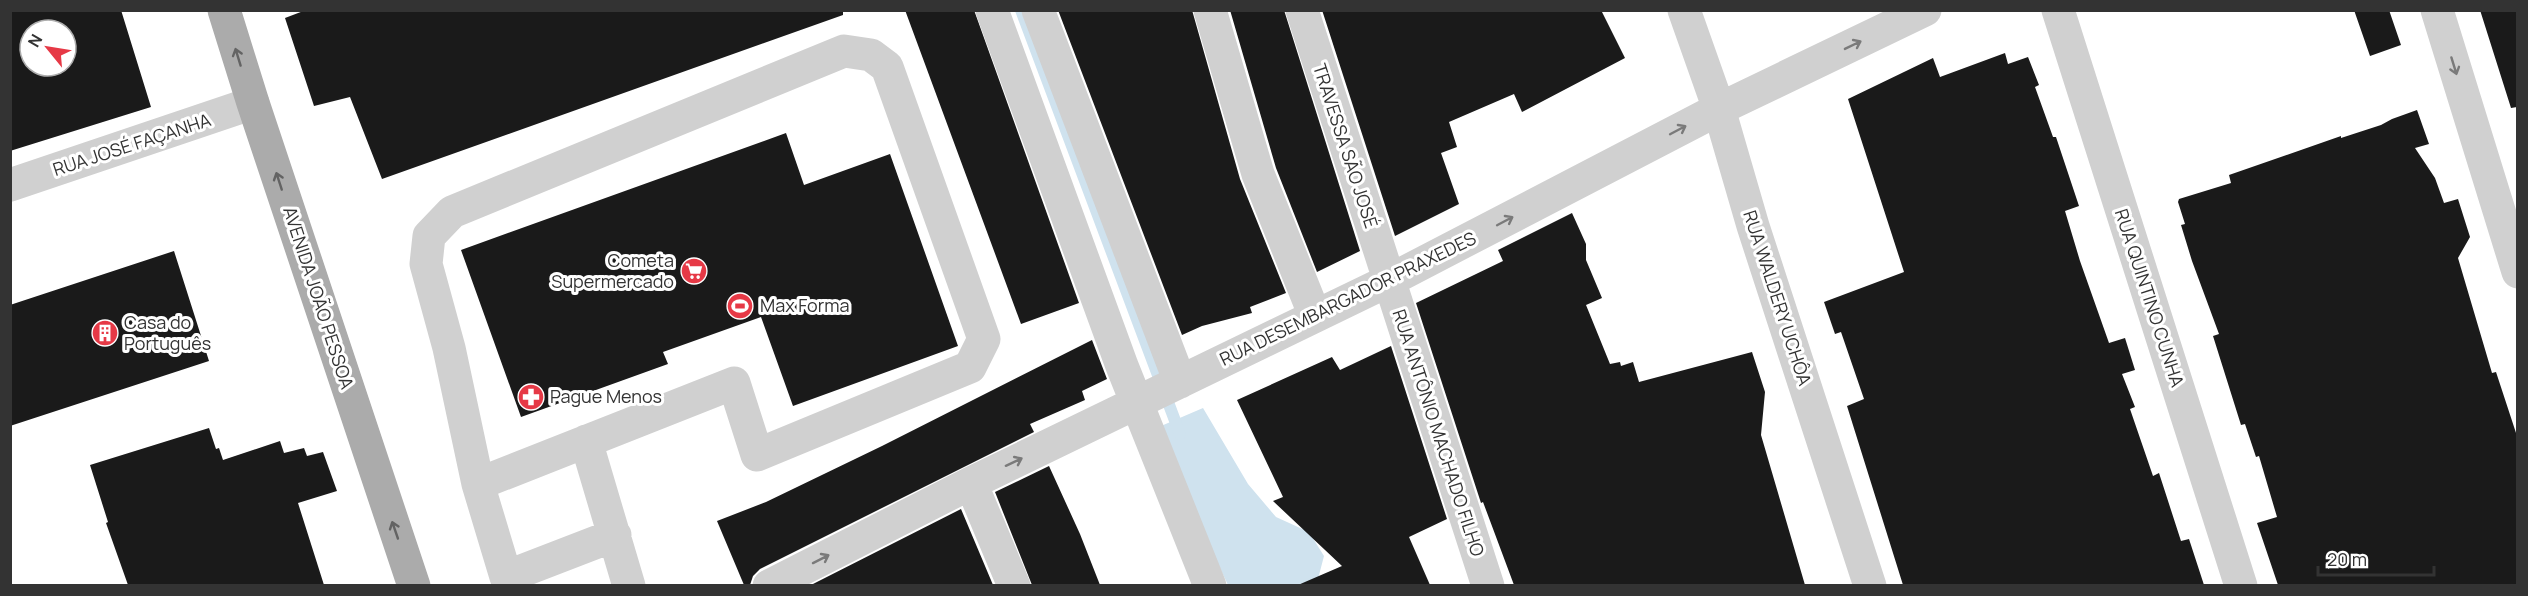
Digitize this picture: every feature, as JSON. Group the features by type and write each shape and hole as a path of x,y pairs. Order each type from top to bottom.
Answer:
{"main road":[{"name":"AVENIDA JOÃO PESSOA","path":"224,10 414,585"}],"street":[{"path":"992,10 1137,403 1210,585"},
{"path":"1038,10 1180,382"},
{"path":"1210,10 1258,174 1315,316"},
{"name":"TRAVESSA SÃO JOSÉ","path":"1302,10 1388,281"},
{"name":"RUA WALDERY UCHÔA","path":"1684,10 1719,109 1753,226 1870,585"},
{"name":"RUA DESEMBARGADOR PRAXEDES","path":"769,585 971,483 1388,281 1719,109 1925,10"},
{"name":"RUA QUINTINO CUNHA","path":"2058,10 2241,585"},
{"path":"2437,10 2517,272"},
{"path":"478,484 734,384 757,455 970,367 984,339 887,67 871,55 844,51 452,212 429,236 426,264 448,348 478,484 506,577 615,535"},
{"name":"RUA JOSÉ FAÇANHA","path":"10,185 253,103"},
{"name":"RUA ANTÔNIO MACHADO FILHO","path":"1388,281 1488,585"},
{"path":"586,441 629,585"},
{"path":"971,483 1014,585"}],"water":[{"path":"1203,408 1248,484 1276,517 1309,532 1324,556 1318,579 1322,585 1228,585 1154,429"}],"building":[{"path":"10,10 121,10 151,107 10,151"},
{"path":"306,10 843,10 843,15 382,179 350,97 314,106 285,18"},
{"path":"905,10 974,10 1079,303 1021,324"},
{"path":"1058,10 1192,10 1240,179 1286,293 1250,307 1252,313 1202,326 1182,335"},
{"path":"1230,10 1284,10 1360,251 1317,272 1276,168"},
{"path":"1322,10 1601,10 1625,58 1522,112 1514,94 1449,122 1457,147 1441,153 1459,204 1395,236"},
{"path":"2354,10 2389,10 2401,45 2370,56"},
{"path":"2480,10 2517,10 2517,107 2511,108"},
{"path":"2005,53 2008,64 2028,57 2039,85 2035,87 2053,137 2056,137 2079,206 2065,211 2080,261 2109,343 2125,338 2135,370 2122,374 2135,407 2130,409 2153,476 2159,473 2181,541 2189,539 2204,585 1903,585 1847,406 1864,399 1841,332 1835,334 1824,302 1904,272 1848,99 1933,58 1940,77"},
{"path":"2417,110 2429,144 2415,148 2435,178 2444,203 2458,199 2470,237 2458,258 2492,373 2496,372 2517,436 2517,585 2278,585 2257,523 2277,517 2259,456 2256,457 2245,424 2241,425 2213,336 2219,334 2192,261 2181,225 2185,224 2178,202 2179,199 2231,183 2229,175 2341,136 2341,138 2381,125"},
{"path":"786,133 804,185 890,154 958,346 793,406 761,317 663,352 668,364 521,417 461,250"},
{"path":"1572,213 1586,244 1586,260 1602,298 1586,305 1610,364 1620,362 1621,366 1633,362 1639,382 1752,352 1765,392 1761,435 1805,585 1514,585 1483,502 1481,503 1416,303 1503,261 1498,250"},
{"name":"Casa do Português","path":"174,251 209,361 10,426 10,305"},
{"path":"1092,340 1107,379 1082,391 1085,400 1030,424 1034,432 760,569 753,576 750,585 744,585 717,521 766,502"},
{"path":"1391,346 1447,519 1409,537 1430,585 1298,585 1342,566 1273,501 1283,497 1237,400 1332,357 1340,370"},
{"path":"209,428 216,449 219,448 223,460 280,441 284,453 304,448 307,456 323,452 337,491 298,503 324,585 128,585 106,523 108,522 90,465"},
{"path":"1049,466 1100,585 1032,585 995,492"},
{"path":"961,509 993,585 811,585"}],"waterway":[{"path":"1021,10 1180,434"}],"place":[{"name":"Cometa Supermercado","path":"694,271"},
{"name":"Max Forma","path":"740,306"},
{"name":"Casa do Português","path":"105,333"},
{"name":"Pague Menos","path":"531,397"}]}
